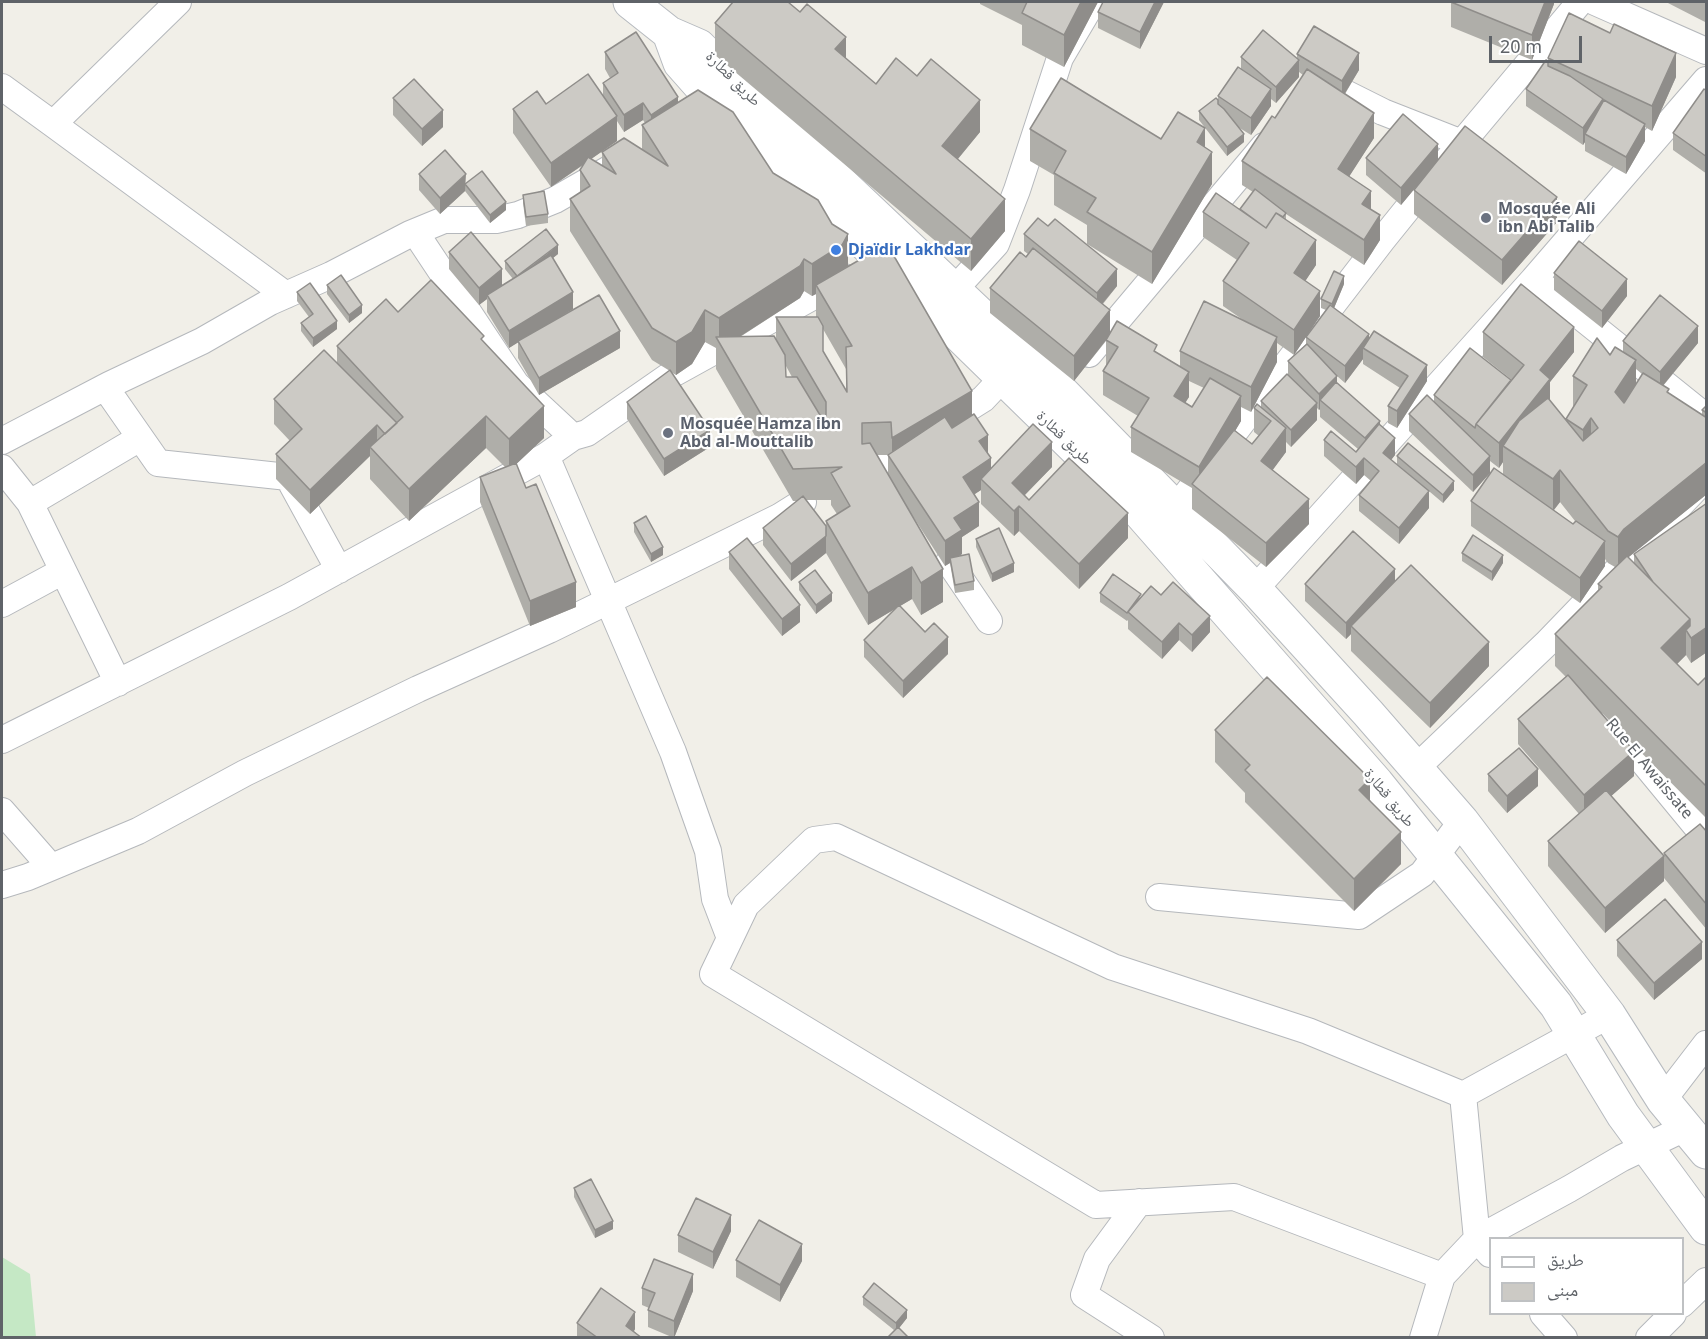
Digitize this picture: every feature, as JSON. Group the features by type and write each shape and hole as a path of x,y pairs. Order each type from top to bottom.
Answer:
{"main road":[{"name":"طريق قطارة","path":"630,2 669,33 680,63 717,102 890,248 1013,367 1059,389 1255,589 1462,820 1609,1016 1663,1100 1707,1152"},
{"name":"طريق قطارة","path":"890,248 954,290 1013,367 1377,783 1556,1005 1623,1115 1707,1228"}],"street":[{"path":"53,124 178,2"},
{"path":"954,290 996,244 1017,190 1060,58 1093,2"},
{"path":"1176,508 1383,239 1580,2"},
{"path":"1608,4 1707,51"},
{"path":"1255,589 1534,279 1707,80"},
{"path":"1059,389 1312,88 1329,85 1383,112 1462,143"},
{"path":"2,87 285,296"},
{"path":"2,441 105,387 202,341 270,302 331,275 415,232 444,220 496,220 562,210 627,159"},
{"path":"415,232 516,384 573,437"},
{"path":"2,740 289,597 546,456 573,437 587,433 662,366 812,297 890,248"},
{"path":"1534,279 1707,417"},
{"path":"2,885 138,831 245,773 608,601 779,516 866,465 890,471 983,399 1013,367"},
{"path":"105,387 158,463 288,477 339,570"},
{"path":"30,503 140,438"},
{"path":"546,456 673,752 708,851 715,899 730,938"},
{"path":"2,468 30,503 118,682"},
{"path":"1415,769 1560,662 1707,478"},
{"path":"936,541 989,621"},
{"path":"2,604 63,571"},
{"name":"Rue El Awaissate","path":"1560,662 1707,838"},
{"path":"2,811 51,867"},
{"path":"1159,897 1359,916 1422,874 1462,820"},
{"path":"1442,1275 1234,1197 1096,1205 713,974 746,905 814,840 836,837 1113,967 1308,1031 1463,1095"},
{"path":"1463,1095 1609,1016"},
{"path":"1663,1100 1707,1044"},
{"path":"1423,1338 1442,1275 1484,1246 1463,1095"},
{"path":"1497,1237 1569,1189 1622,1158 1685,1128"},
{"path":"1139,1202 1097,1259 1084,1295 1151,1338"},
{"path":"1684,1303 1707,1281"},
{"path":"1544,1315 1564,1338"},
{"path":"1649,1338 1672,1315"}],"green space":[{"path":"2,1257 30,1274 36,1337 2,1337"}],"building":[{"path":"733,2 788,2 800,12 807,4 846,37 835,49 876,84 896,58 917,76 931,59 980,100 942,146 1005,199 971,239 715,23"},
{"path":"1027,2 1081,2 1064,35 1022,13"},
{"path":"1103,2 1155,2 1140,32 1098,12"},
{"path":"1451,2 1545,2 1532,35"},
{"path":"1569,13 1610,33 1614,24 1676,53 1652,106 1548,58"},
{"path":"1314,26 1359,53 1342,81 1297,54"},
{"path":"1263,30 1299,60 1276,87 1241,57"},
{"path":"636,32 678,97 651,115 643,103 624,115 603,83 618,73 605,52"},
{"path":"1546,60 1548,66 1570,76 1603,99 1583,128 1526,89"},
{"path":"1238,67 1271,89 1251,118 1218,96"},
{"path":"1307,69 1374,113 1338,169 1371,191 1362,204 1380,215 1364,240 1242,161 1272,116 1275,118"},
{"path":"588,74 617,116 551,163 513,109 537,91 546,104"},
{"path":"1061,78 1161,139 1178,112 1205,128 1197,142 1212,152 1152,252 1087,212 1096,198 1054,173 1066,151 1030,129"},
{"path":"414,79 443,110 422,129 393,98"},
{"path":"1704,89 1707,91 1707,157 1673,133"},
{"path":"698,90 733,112 773,173 818,200 832,224 848,234 842,245 812,264 804,259 800,266 719,318 705,310 692,332 676,342 652,328 570,199 590,186 580,170 588,157 616,174 602,152 624,138 668,166 642,125"},
{"path":"1216,98 1218,104 1244,134 1227,147 1199,111"},
{"path":"1604,100 1645,124 1626,157 1585,134"},
{"path":"1403,114 1438,144 1401,188 1366,158"},
{"name":"Mosquée Ali ibn Abi Talib","path":"1465,126 1557,197 1502,260 1414,190"},
{"path":"445,150 466,174 440,198 419,174"},
{"path":"482,171 506,202 490,215 465,184"},
{"path":"1255,189 1286,213 1283,217 1276,213 1266,228 1240,209"},
{"path":"544,191 548,214 526,217 523,195"},
{"path":"1216,193 1266,228 1276,213 1316,240 1294,273 1320,291 1294,330 1223,281 1249,243 1203,212"},
{"path":"1038,218 1048,226 1055,219 1117,269 1097,293 1024,234"},
{"path":"546,229 558,245 517,276 505,261"},
{"path":"471,232 502,269 479,288 449,252"},
{"path":"1579,241 1627,279 1602,311 1554,273"},
{"path":"887,244 972,391 892,438 891,422 862,423 862,444 870,443 943,569 921,583 912,567 868,593 826,521 850,506 831,473 842,467 793,469 716,337 774,336 785,355 786,377 797,377 826,425 826,402 776,317 818,317 823,326 823,351 847,392 846,347 852,346 816,285"},
{"path":"1033,248 1110,310 1074,356 990,288 1020,252 1026,257"},
{"path":"551,255 573,292 509,331 487,295"},
{"path":"1334,271 1344,276 1332,304 1321,299"},
{"path":"341,275 362,305 349,315 327,285"},
{"path":"431,280 484,336 481,339 544,406 509,439 486,416 409,489 370,447 403,417 337,346 386,299 398,312"},
{"path":"310,283 337,321 313,338 301,323 313,314 297,292"},
{"path":"1521,284 1574,327 1540,370 1550,379 1499,443 1476,424 1524,365 1483,332"},
{"path":"599,295 620,331 539,378 518,341"},
{"path":"1660,295 1698,326 1660,372 1623,341"},
{"path":"1204,301 1277,337 1251,387 1180,351"},
{"path":"1330,305 1369,334 1345,366 1306,337"},
{"path":"1117,321 1157,345 1154,351 1189,372 1174,396 1192,407 1210,378 1241,396 1199,467 1131,427 1149,398 1103,371 1118,347 1106,340"},
{"path":"1374,331 1427,365 1397,411 1388,406 1408,376 1363,348"},
{"path":"1597,338 1610,355 1615,347 1636,360 1615,392 1624,403 1643,373 1669,389 1667,392 1707,418 1707,462 1624,529 1618,537 1608,531 1560,470 1553,479 1503,446 1519,421 1548,398 1583,441 1598,428 1591,418 1583,430 1566,419 1587,385 1573,376"},
{"path":"1307,344 1337,376 1319,394 1288,361"},
{"path":"1470,348 1511,380 1475,428 1434,395"},
{"path":"324,350 397,423 385,434 377,425 310,490 276,454 302,429 274,399"},
{"name":"Mosquée Hamza ibn Abd al-Mouttalib","path":"670,370 710,430 664,459 627,402"},
{"path":"1287,374 1317,403 1291,430 1261,401"},
{"path":"1336,382 1380,421 1365,438 1320,400"},
{"path":"1427,395 1490,456 1473,475 1409,414"},
{"path":"1257,404 1286,428 1261,461 1309,499 1266,543 1192,484 1234,430 1252,444 1271,421 1254,408"},
{"path":"974,414 988,435 979,441 991,458 963,477 979,502 954,518 962,530 945,541 888,455 945,417 952,428"},
{"path":"1033,424 1052,442 1012,483 1029,500 1069,458 1128,513 1079,564 1019,506 1014,511 981,479"},
{"path":"1379,424 1395,438 1383,453 1429,491 1399,528 1359,495 1379,471 1364,458 1356,467 1324,440 1331,431 1356,452"},
{"path":"1408,443 1454,481 1443,495 1397,456"},
{"path":"516,463 526,488 536,484 576,582 530,601 480,477"},
{"path":"1494,468 1573,524 1576,521 1605,541 1580,578 1471,501"},
{"path":"803,496 826,526 826,536 791,564 763,528"},
{"path":"1707,503 1707,627 1691,638 1686,630 1690,626 1690,619 1653,582 1634,554"},
{"path":"646,516 663,547 651,554 634,523"},
{"path":"999,528 1014,563 992,574 976,539"},
{"path":"1353,531 1395,569 1346,623 1305,584"},
{"path":"1473,535 1503,555 1492,572 1462,553"},
{"path":"747,538 800,605 782,619 729,552"},
{"path":"969,554 974,581 955,585 950,558"},
{"path":"1627,556 1690,619 1661,648 1698,685 1707,676 1707,787 1555,634 1602,587 1598,584"},
{"path":"1411,565 1489,642 1430,703 1351,626"},
{"path":"815,570 832,593 816,605 799,582"},
{"path":"1113,574 1141,594 1127,613 1100,593"},
{"path":"1173,582 1210,616 1192,635 1179,623 1162,642 1128,612 1151,586 1161,595"},
{"path":"899,605 925,632 934,623 948,637 903,681 864,640"},
{"path":"1568,675 1634,751 1584,795 1518,719"},
{"path":"1267,677 1370,779 1359,790 1401,832 1354,879 1245,770 1250,765 1215,730"},
{"path":"1519,748 1538,769 1507,796 1488,774"},
{"path":"1606,790 1664,856 1605,908 1548,841"},
{"path":"1700,824 1707,832 1707,905 1664,853"},
{"path":"1665,899 1702,942 1654,983 1617,940"},
{"path":"591,1179 613,1221 595,1230 574,1188"},
{"path":"696,1198 731,1215 713,1252 678,1235"},
{"path":"759,1220 802,1244 780,1285 736,1260"},
{"path":"654,1259 693,1274 674,1321 648,1310 655,1293 642,1288"},
{"path":"874,1283 907,1310 896,1323 863,1297"},
{"path":"601,1288 635,1312 626,1326 642,1338 598,1338 577,1323"},
{"path":"898,1327 909,1338 887,1338"}],"place":[{"name":"Mosquée Ali ibn Abi Talib","path":"1486,218"},
{"name":"Djaïdir Lakhdar","path":"836,250"},
{"name":"Mosquée Hamza ibn Abd al-Mouttalib","path":"668,433"}]}
